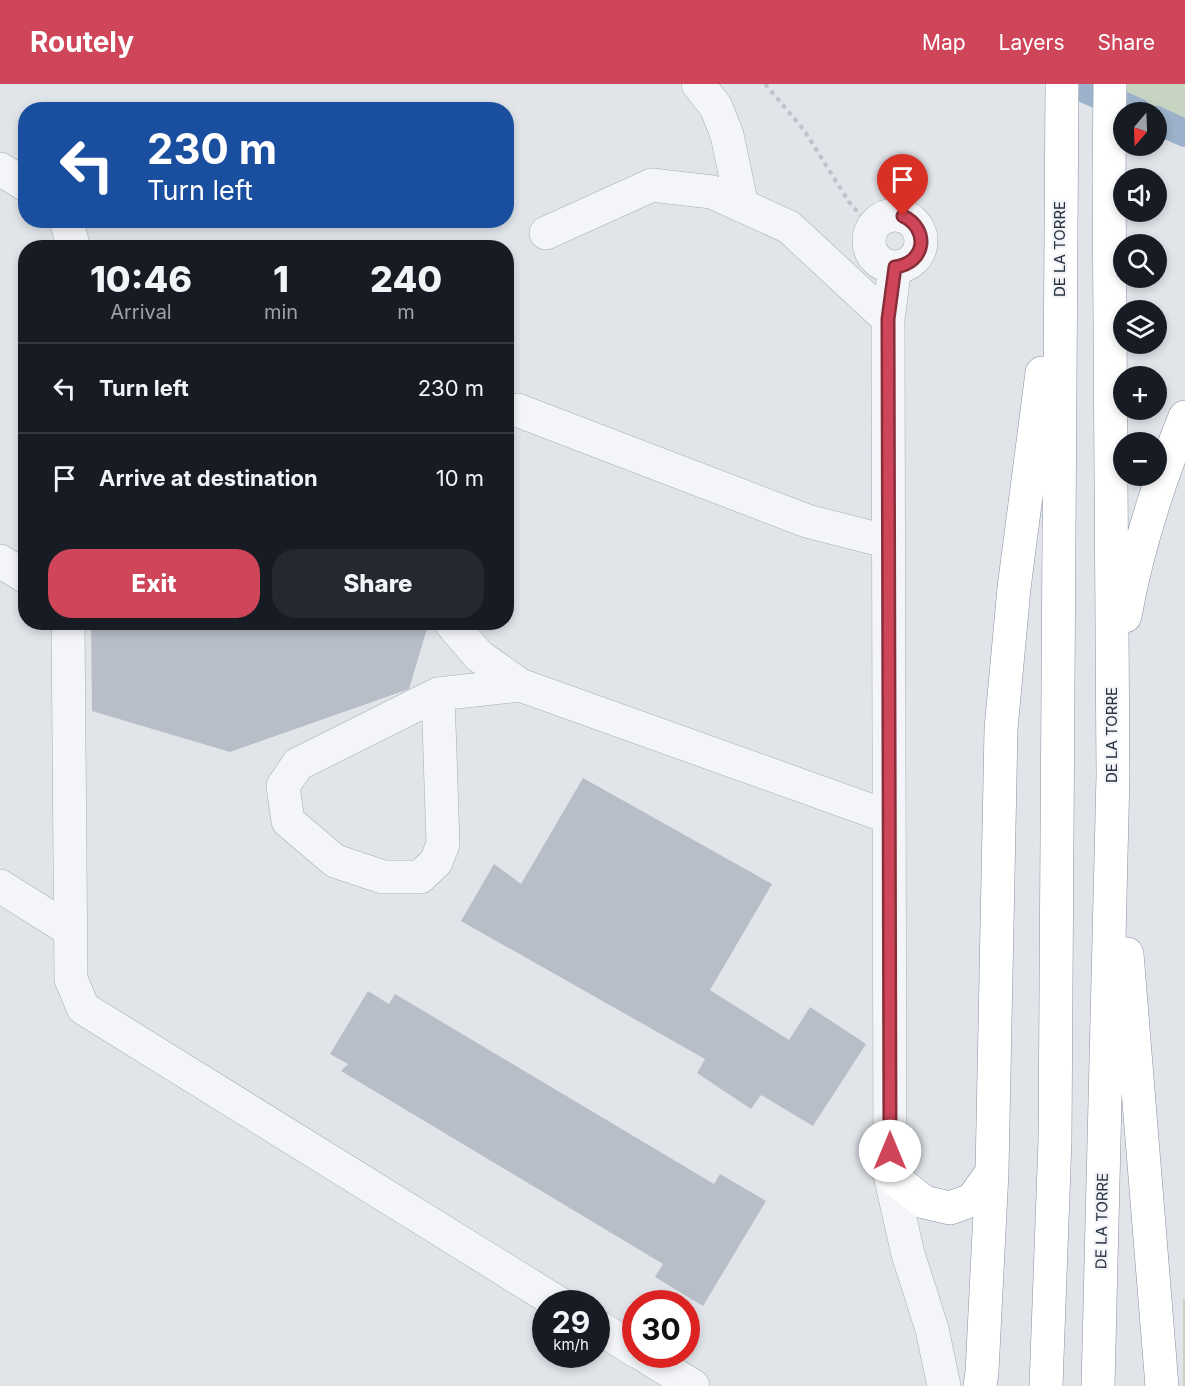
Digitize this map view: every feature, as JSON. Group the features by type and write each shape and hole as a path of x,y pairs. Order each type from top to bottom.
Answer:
{"highway":[{"name":"DE LA TORRE","path":"1046,1386 1051,1296 1055,1128 1062,84"},
{"name":"DE LA TORRE","path":"1098,1386 1113,775 1110,84"},
{"path":"980,1386 992,1172 1001,729 1014,588 1060,231"},
{"path":"1112,689 1129,593 1146,525 1185,417"},
{"path":"1113,775 1162,1386"},
{"path":"890,1175 924,1202 950,1208 972,1200 992,1172"}],"street":[{"path":"698,84 716,107 727,135 742,206"},
{"path":"0,169 18,180"},
{"path":"546,233 652,185 712,192 789,227 888,319"},
{"path":"894,214 910,219 920,232 920,248 911,261 903,266 886,266 872,254 869,236 872,228 885,216 894,214"},
{"path":"895,267 888,319 890,1175 908,1254 932,1329 944,1386"},
{"path":"517,410 807,521 889,542"},
{"path":"0,561 18,572"},
{"path":"68,630 71,979 83,1008 537,1290"},
{"path":"457,630 479,656 520,686 889,817"},
{"path":"438,694 443,844 436,862 420,877 383,877 335,861 288,820 282,786 298,764 438,694 520,686"},
{"path":"0,886 70,930"},
{"path":"664,1368 693,1386"}],"path":[{"path":"765,84 804,130 849,202 872,228"}],"green space":[{"path":"1110,84 1185,84 1185,133 1167,125 1167,102 1115,102 1110,100"},
{"path":"1183,1298 1185,1299 1185,1386 1183,1386"}],"building":[{"path":"91,630 427,630 409,689 230,752 92,711"},
{"path":"583,778 772,884 710,990 789,1040 810,1007 866,1044 813,1126 761,1095 751,1109 697,1073 705,1059 461,921 494,864 521,884"},
{"path":"368,991 389,1004 395,994 714,1184 720,1174 766,1201 703,1306 700,1304 700,1290 677,1290 655,1277 663,1264 341,1071 348,1064 330,1054"}],"waterway":[{"path":"1073,84 1115,102"},
{"path":"1167,125 1185,133"}],"route":[{"path":"890,1151 888,319 895,267 903,266 916,256 921,240 916,225 903,216"}]}
